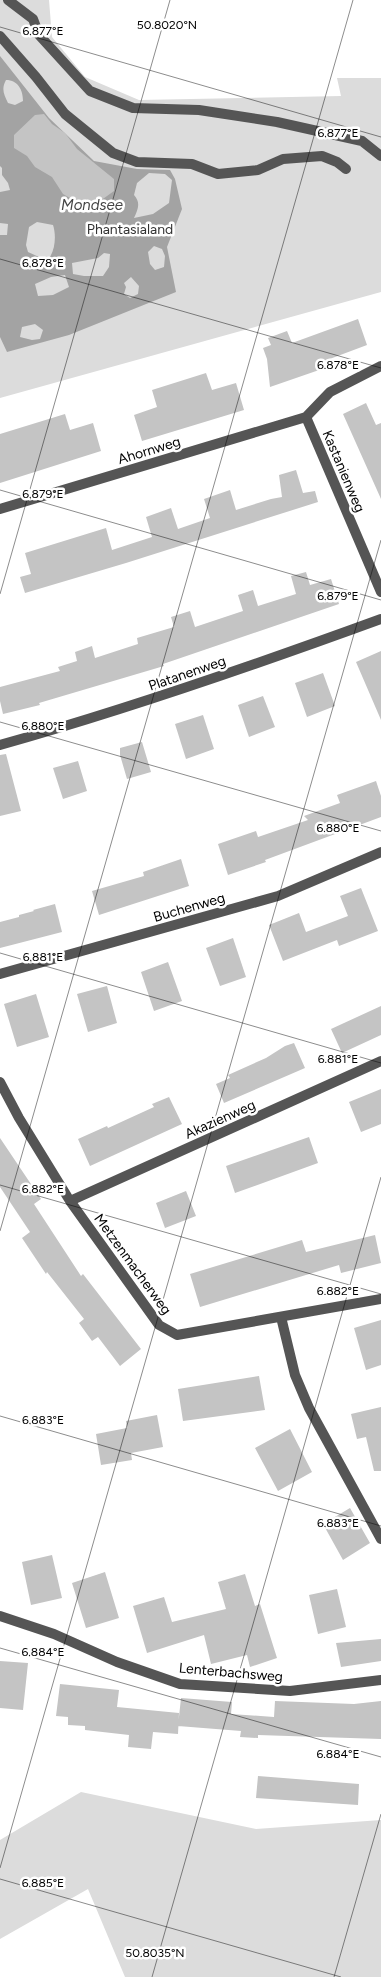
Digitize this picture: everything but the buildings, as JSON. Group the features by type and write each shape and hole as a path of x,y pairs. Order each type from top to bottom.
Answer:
{"street":[{"path":"8,0 33,18 39,35 90,91 133,108 199,110 277,122 362,141 381,156"},
{"path":"0,36 36,76 65,114 113,153 137,162 192,164 218,174 258,170 283,159 322,156 337,162 346,169"},
{"path":"306,417 330,392 381,366"},
{"name":"Ahornweg","path":"0,509 306,417"},
{"name":"Kastanienweg","path":"306,417 381,592"},
{"name":"Platanenweg","path":"0,746 142,703 266,661 381,618"},
{"name":"Buchenweg","path":"0,974 278,896 381,852"},
{"name":"Akazienweg","path":"70,1201 381,1061"},
{"name":"Metzenmacherweg","path":"0,1082 19,1118 70,1201 159,1325 177,1335 381,1299"},
{"path":"281,1317 295,1375 309,1408 381,1539"},
{"name":"Lenterbachsweg","path":"0,1616 54,1634 117,1662 180,1684 290,1691 381,1680"}],"green space":[{"name":"Phantasialand","path":"0,0 49,0 52,37 85,77 139,100 341,96 337,78 381,78 381,292 0,398"},
{"path":"81,1792 256,1829 381,1820 381,1977 125,1977 88,1889 0,1939 0,1840"}],"water":[{"name":"Mondsee","path":"0,56 49,118 94,161 137,169 170,170 175,179 182,209 167,247 176,292 69,335 7,352 0,337 0,235 7,235 8,224 0,223 0,192 10,190 8,183 2,175 2,168 0,166","holes":["6,80 17,84 21,90 23,101 15,105 8,103 4,95","149,173 165,174 172,180 169,203 153,214 134,218 138,209 138,203 134,195 137,183","37,222 53,225 55,235 54,246 50,257 43,264 39,257 28,252 26,245 29,227","154,246 162,249 165,256 164,267 155,270 150,264 148,252","104,253 110,254 109,267 103,276 73,274 72,263 98,258","65,275 69,287 53,295 38,296 35,284 51,277","131,277 139,286 138,294 130,298 124,294 126,287 124,283","35,324 43,330 40,339 32,340 20,337 22,327"]}]}
